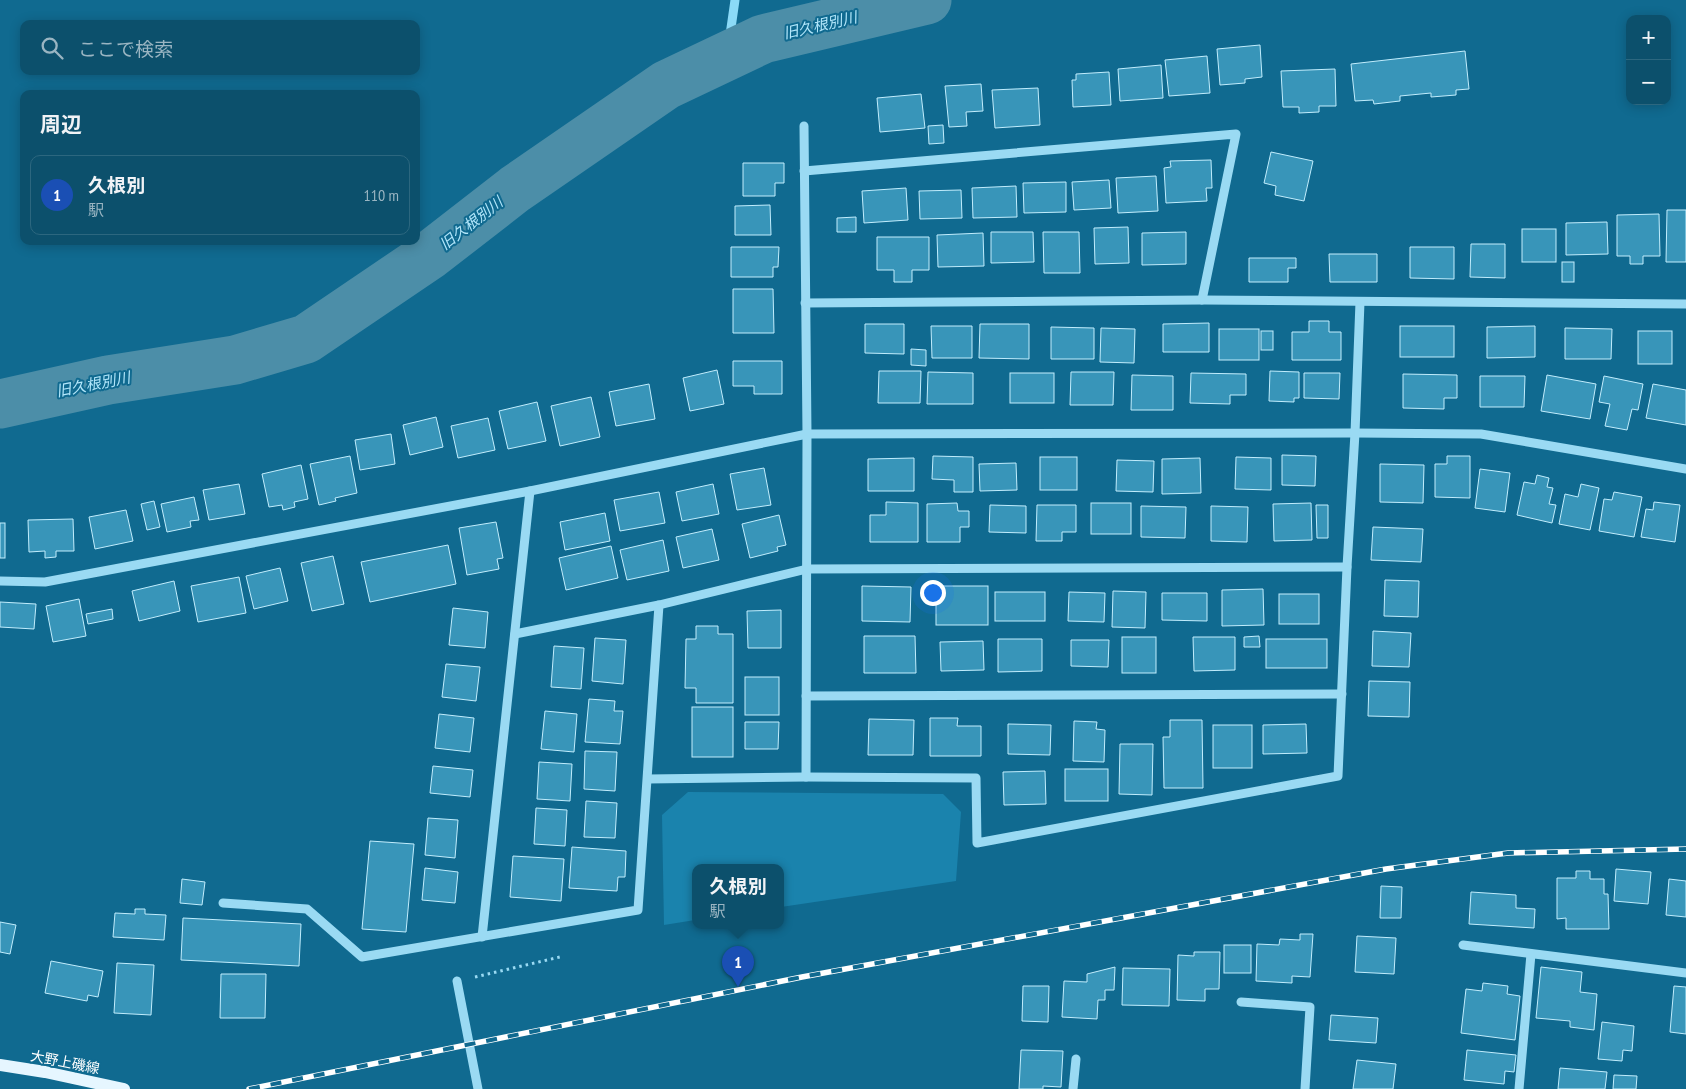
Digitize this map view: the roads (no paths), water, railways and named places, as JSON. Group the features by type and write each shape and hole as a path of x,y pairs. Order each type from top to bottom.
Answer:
{"main road":[{"name":"大野上磯線","path":"0,1065 45,1072 124,1089"}],"street":[{"path":"804,126 807,434 806,777"},
{"path":"804,171 1236,134 1202,300"},
{"path":"806,303 1202,300 1686,304"},
{"path":"648,779 806,777 976,778 977,843 1338,776 1360,302"},
{"path":"0,581 45,582 530,491 807,434 1481,434 1686,469"},
{"path":"482,937 530,491"},
{"path":"515,634 659,605 807,569 1347,567"},
{"path":"222,903 307,908 362,957 638,910 659,605"},
{"path":"806,696 1342,694"},
{"path":"1462,945 1686,973"},
{"path":"1519,1089 1531,954"},
{"path":"457,981 478,1089"},
{"path":"1241,1002 1310,1007 1305,1089"},
{"path":"1073,1089 1076,1059"}],"waterway":[{"path":"727,56 735,0"},
{"name":"旧久根別川","path":"0,404 108,380 235,360 306,339 430,255 515,189 666,85 763,39 927,0"}],"railway":[{"path":"249,1089 802,977 1386,869 1508,853 1686,849"}],"place":[{"name":"久根別","path":"738,987"}]}
